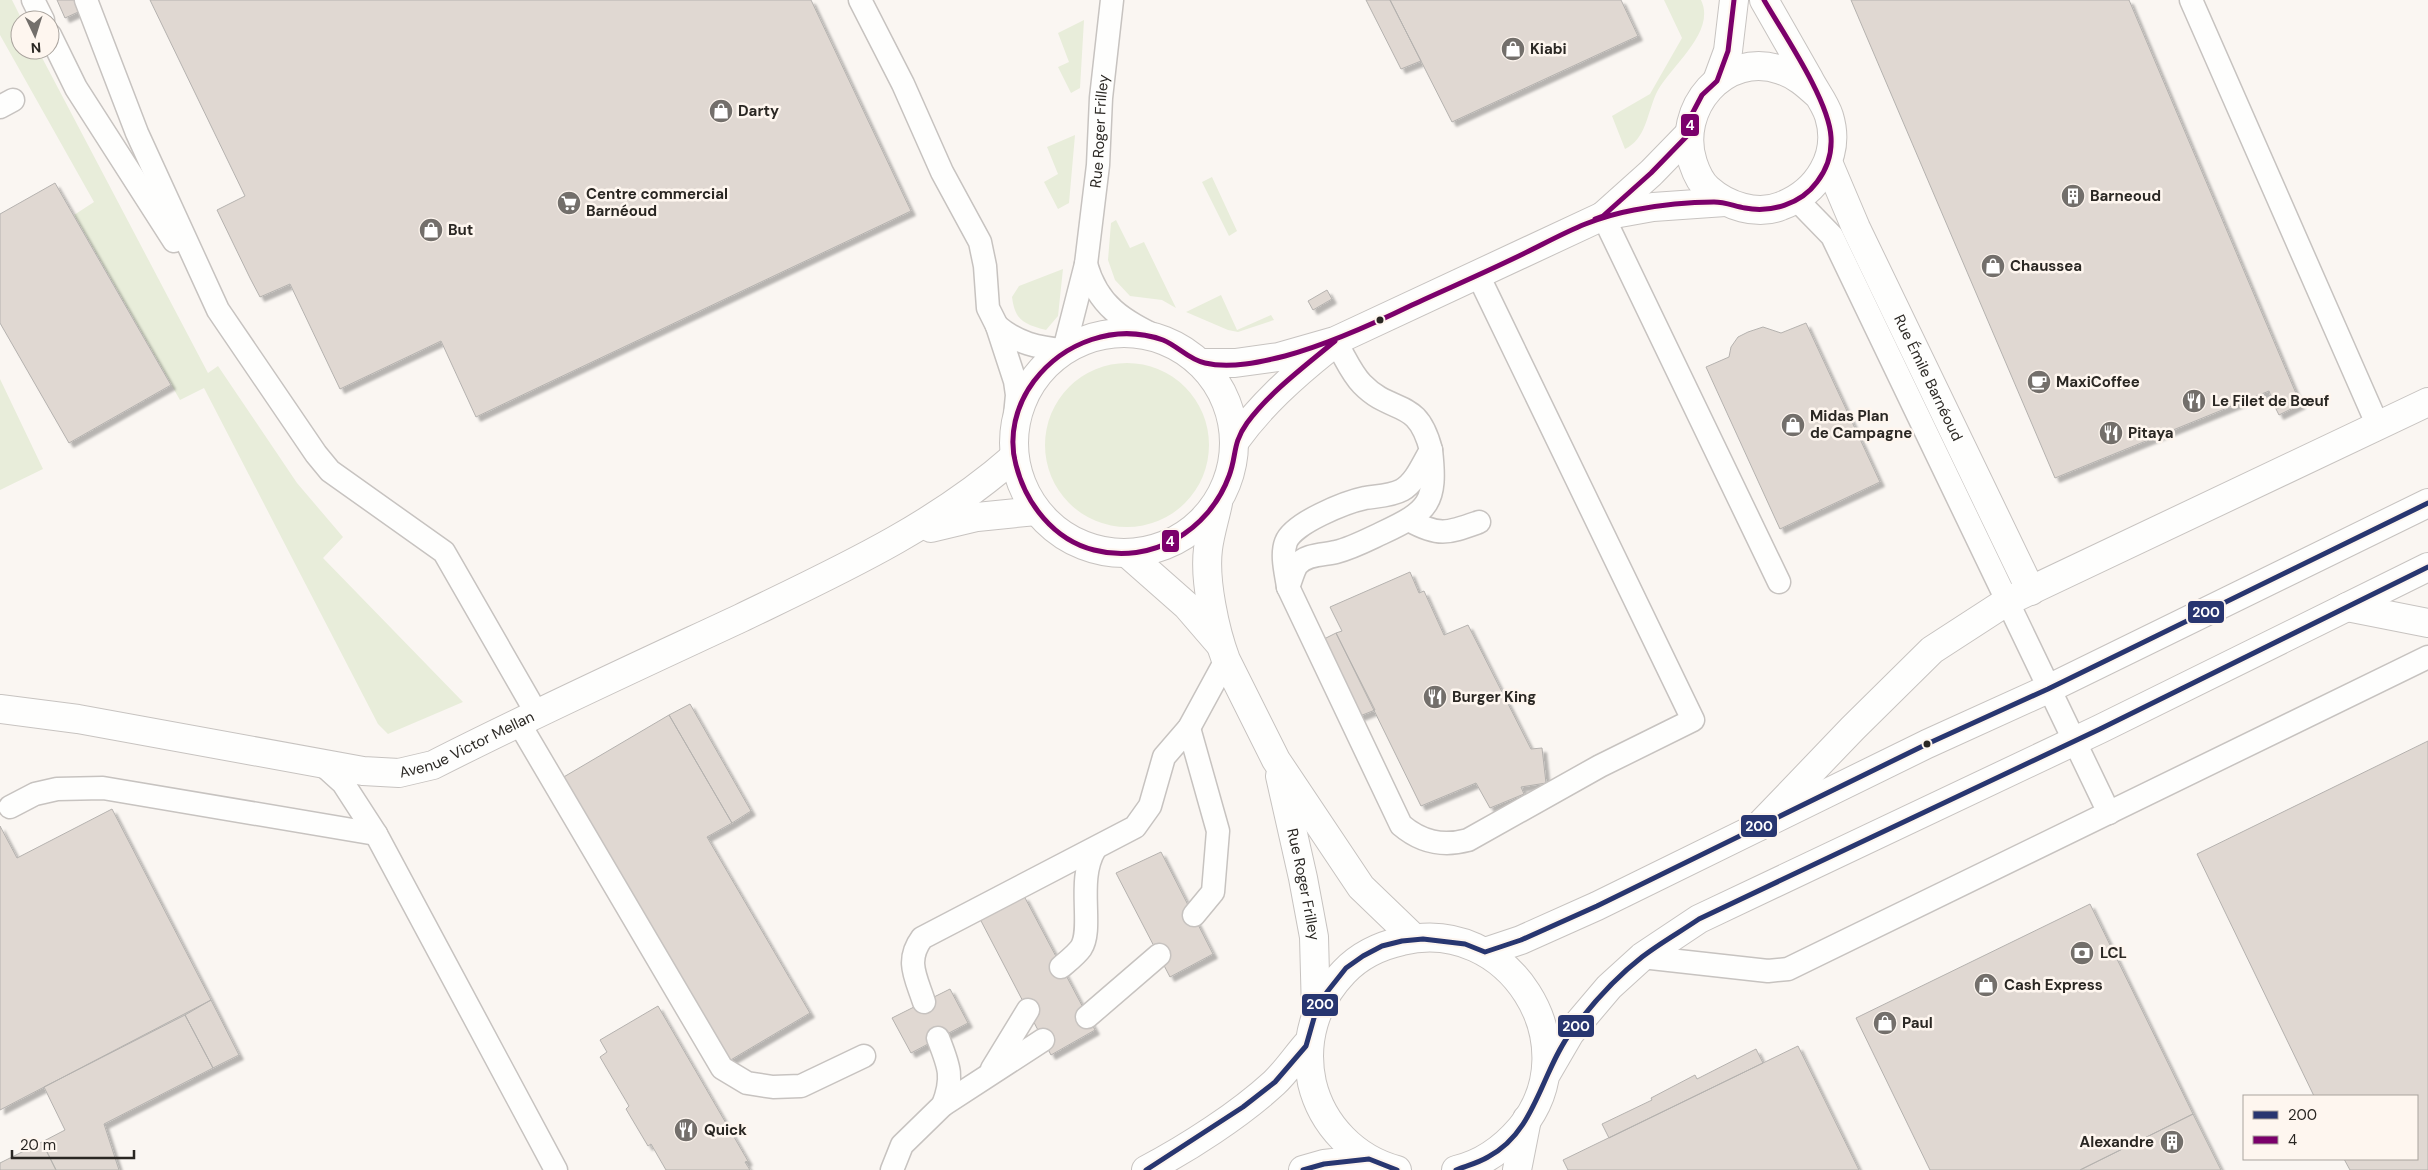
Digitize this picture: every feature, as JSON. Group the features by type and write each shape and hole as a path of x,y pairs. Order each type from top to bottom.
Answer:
{"street":[{"path":"1717,81 1728,51 1734,0"},
{"path":"1764,0 1818,95 1829,115 1832,139 1828,162 1816,184 1797,200 1774,209 1749,210 1725,202 1706,188 1696,172 1690,153 1688,135 1692,114 1702,96 1717,81 1736,71 1756,66 1779,69 1801,79 1818,95"},
{"path":"1603,216 1651,173 1688,135"},
{"name":"Rue Émile Barnéoud","path":"1828,162 2019,597"},
{"path":"1200,363 1235,363 1279,357 1335,342 1603,216 1653,207 1725,202"},
{"path":"1115,333 1138,334 1161,339 1182,349 1200,363 1218,386 1230,412 1235,441 1231,472 1219,501 1195,529 1164,547 1128,554 1093,550 1061,535 1036,511 1021,486 1014,457 1014,426 1023,397 1040,370 1064,350 1092,337 1115,333"},
{"path":"1235,441 1257,411 1282,386 1335,342"},
{"path":"1756,828 1906,674 1932,650 1957,632 2019,597 2428,402"},
{"name":"Avenue Victor Mellan","path":"0,710 78,719 363,771 399,773 434,765 528,718 776,601 896,540 966,496 1014,457"},
{"name":"Rue Roger Frilley","path":"1219,501 1208,550 1210,597 1223,652"},
{"path":"1485,952 1521,940 1597,906 1927,744 2048,689 2428,503"},
{"name":"Avenue Victor Mellan","path":"896,540 931,528 977,517 1036,511"},
{"name":"Rue Roger Frilley","path":"1128,554 1187,606 1223,652 1276,760 1361,887 1414,938"},
{"path":"1456,1170 1489,1157 1510,1140 1527,1119 1538,1099 1545,1076 1570,1033 1609,987 1642,957 1699,919 1754,891 2073,742 2428,567"},
{"path":"2348,607 2428,623"},
{"name":"Rue Roger Frilley","path":"1276,760 1303,878 1314,937 1316,1012"},
{"path":"1397,1170 1369,1159 1347,1143 1328,1122 1316,1097 1309,1070 1309,1042 1316,1012 1332,984 1355,961 1383,945 1414,938 1438,937 1460,941 1485,952 1509,969 1528,992 1540,1018 1546,1047 1545,1076"},
{"path":"1146,1170 1172,1156 1246,1106 1275,1082 1309,1042"},
{"path":"1517,1170 1527,1119"},
{"path":"1303,1170 1324,1164 1369,1159"}],"lane":[{"path":"86,0 137,132 218,310"},
{"path":"860,0 903,84 942,172 980,242 988,289 988,308 997,326 1015,381 1017,395 1014,426"},
{"name":"Rue Roger Frilley","path":"1064,350 1086,264 1098,165 1101,98 1112,0"},
{"path":"2191,0 2378,426"},
{"path":"60,55 76,88 218,310 316,454 330,471 444,552 528,718 722,1068 747,1083 773,1087 802,1086 864,1056"},
{"path":"1797,200 1832,236 2019,597 2048,689 2109,813"},
{"path":"1603,216 1779,582"},
{"name":"Rue Roger Frilley","path":"1086,264 1091,284 1099,296 1115,312 1161,339"},
{"path":"1431,450 1417,474 1402,490 1363,498 1328,512 1296,529 1286,541 1284,556 1288,587 1401,825 1414,836 1430,842 1452,844 1468,840 1600,766 1693,720 1478,275"},
{"path":"997,326 1010,338 1024,344 1064,350"},
{"path":"1288,587 1297,565 1310,556 1348,549 1409,520 1423,510 1430,494 1434,474 1426,431 1416,416 1377,396 1361,383 1335,342"},
{"path":"1409,520 1428,531 1450,532 1479,522"},
{"path":"924,1002 911,964 914,949 922,938 1135,827 1150,806 1164,757 1189,728 1223,652"},
{"path":"1642,957 1768,971 1788,969 2109,813 2135,798 2428,657"},
{"path":"1189,728 1218,831 1213,892 1194,915"},
{"path":"322,764 343,783 376,834 556,1170"},
{"path":"10,807 35,794 57,789 103,788 376,834"},
{"path":"1061,967 1082,946 1085,933 1085,875 1089,858 1095,849"},
{"path":"1087,1017 1159,956"},
{"path":"989,1075 1028,1010"},
{"path":"938,1038 948,1064 951,1080 943,1105"},
{"path":"892,1170 902,1145 943,1105 1043,1040"}],"green space":[{"path":"0,0 12,0 17,10 10,10 10,53 0,35"},
{"path":"1664,0 1701,0 1704,12 1702,25 1689,50 1656,94 1642,132 1632,145 1625,149 1612,116 1650,94 1682,38"},
{"path":"1084,20 1080,88 1071,93 1058,67 1069,62 1058,33"},
{"path":"14,60 43,60 208,373 218,366 297,483 343,537 323,558 463,702 388,734 378,724 204,388 180,400 74,215 94,202"},
{"path":"1075,135 1069,203 1058,209 1044,182 1058,174 1047,147"},
{"path":"1212,177 1237,231 1229,236 1202,182"},
{"path":"1116,220 1130,248 1144,242 1176,308 1162,300 1130,296 1115,280 1108,260 1111,223"},
{"path":"1063,269 1058,316 1046,330 1026,323 1018,316 1013,305 1012,297 1019,286"},
{"path":"1221,295 1237,330 1271,315 1274,320 1238,332 1228,330 1186,312"},
{"path":"1135,363 1151,366 1166,372 1191,393 1200,406 1206,421 1209,445 1208,461 1200,484 1179,509 1166,518 1151,524 1119,527 1103,524 1081,514 1058,491 1046,461 1045,437 1048,421 1058,399 1081,376 1111,364"},
{"path":"0,379 43,469 0,490"}],"building":[{"path":"57,0 81,0 85,9 65,18"},
{"name":"Centre commercial Barnéoud","path":"150,0 811,0 911,211 476,417 441,341 340,389 290,284 260,297 250,278 217,210 245,196"},
{"path":"1366,0 1390,0 1421,61 1401,69"},
{"name":"Kiabi","path":"1390,0 1621,0 1638,36 1452,122"},
{"name":"Barneoud","path":"1851,0 2129,0 2298,398 2276,409 2269,391 2055,478"},
{"path":"55,183 171,385 69,443 0,323 0,214"},
{"path":"1327,290 1332,299 1313,310 1308,301"},
{"name":"Midas Plan de Campagne","path":"1806,323 1880,482 1780,529 1706,367 1729,357 1731,347 1738,337 1748,332 1763,327 1781,333"},
{"path":"2298,398 2301,404 2279,415 2276,409"},
{"path":"1410,572 1419,593 1424,591 1444,635 1468,625 1531,749 1542,748 1546,783 1521,787 1524,794 1490,808 1476,783 1421,806 1336,633 1342,631 1330,607"},
{"path":"1336,633 1375,710 1355,718 1318,642"},
{"path":"690,704 751,811 732,823 669,715"},
{"path":"669,715 732,823 707,837 810,1013 729,1061 562,778"},
{"path":"2428,741 2428,1170 2350,1170 2345,1160 2418,1160 2418,1095 2314,1095 2197,854"},
{"path":"112,809 211,1000 0,1110 0,826 17,858"},
{"path":"1161,852 1213,954 1170,977 1116,873"},
{"path":"1024,896 1095,1030 1051,1055 980,919"},
{"path":"2090,904 2193,1114 2080,1170 1930,1170 1856,1018"},
{"path":"950,989 968,1023 911,1053 892,1018"},
{"path":"211,1000 239,1055 213,1068 185,1015"},
{"path":"658,1006 748,1161 745,1162 750,1170 666,1170 651,1144 648,1146 626,1109 629,1106 600,1057 607,1052 600,1040"},
{"path":"185,1015 213,1068 104,1124 119,1170 56,1170 42,1142 65,1130 44,1087"},
{"path":"1798,1046 1859,1170 1568,1170 1563,1160"},
{"path":"1756,1049 1763,1063 1609,1138 1602,1124 1652,1100 1651,1098 1695,1075 1697,1079"},
{"name":"Alexandre","path":"2193,1114 2221,1170 2080,1170"},
{"path":"42,1142 56,1170 0,1170 0,1163"}],"transit line":[{"name":"4","path":"1595,219 1603,216 1651,173 1688,135 1692,114 1702,95 1717,81 1728,51 1734,0"},
{"name":"4","path":"1335,341 1277,390 1256,411 1239,437 1229,476 1220,496 1193,528 1175,539 1156,548 1136,552 1115,553 1094,550 1066,538 1054,529 1027,493 1016,465 1014,454 1013,432 1018,410 1028,390 1046,367 1075,346 1109,335 1145,335 1163,340 1194,359 1205,363 1235,365 1266,360 1318,346 1381,320 1568,232 1605,217 1644,208 1674,204 1718,202 1745,208 1775,208 1803,196 1824,172 1831,149 1831,137 1828,122 1814,86 1764,0"},
{"name":"200","path":"1146,1170 1243,1107 1275,1082 1306,1046 1316,1011 1327,992 1346,968 1382,946 1402,941 1423,939 1465,944 1485,952 1521,940 1597,906 1927,744 2048,689 2428,503"},
{"name":"200","path":"1456,1170 1484,1159 1504,1146 1517,1133 1536,1100 1561,1048 1595,1002 1622,974 1642,957 1699,919 2100,729 2428,567"},
{"name":"200","path":"1303,1170 1324,1164 1369,1159 1397,1170"}],"place":[{"name":"Kiabi","path":"1513,49"},
{"name":"Darty","path":"721,111"},
{"name":"Barneoud","path":"2073,196"},
{"name":"Centre commercial Barnéoud","path":"569,203"},
{"name":"But","path":"431,230"},
{"name":"Chaussea","path":"1993,266"},
{"name":"MaxiCoffee","path":"2039,382"},
{"name":"Le Filet de Bœuf","path":"2194,401"},
{"name":"Midas Plan de Campagne","path":"1793,425"},
{"name":"Pitaya","path":"2111,433"},
{"name":"Burger King","path":"1435,697"},
{"name":"LCL","path":"2082,953"},
{"name":"Cash Express","path":"1986,985"},
{"name":"Paul","path":"1885,1023"},
{"name":"Quick","path":"686,1130"},
{"name":"Alexandre","path":"2172,1142"}]}
